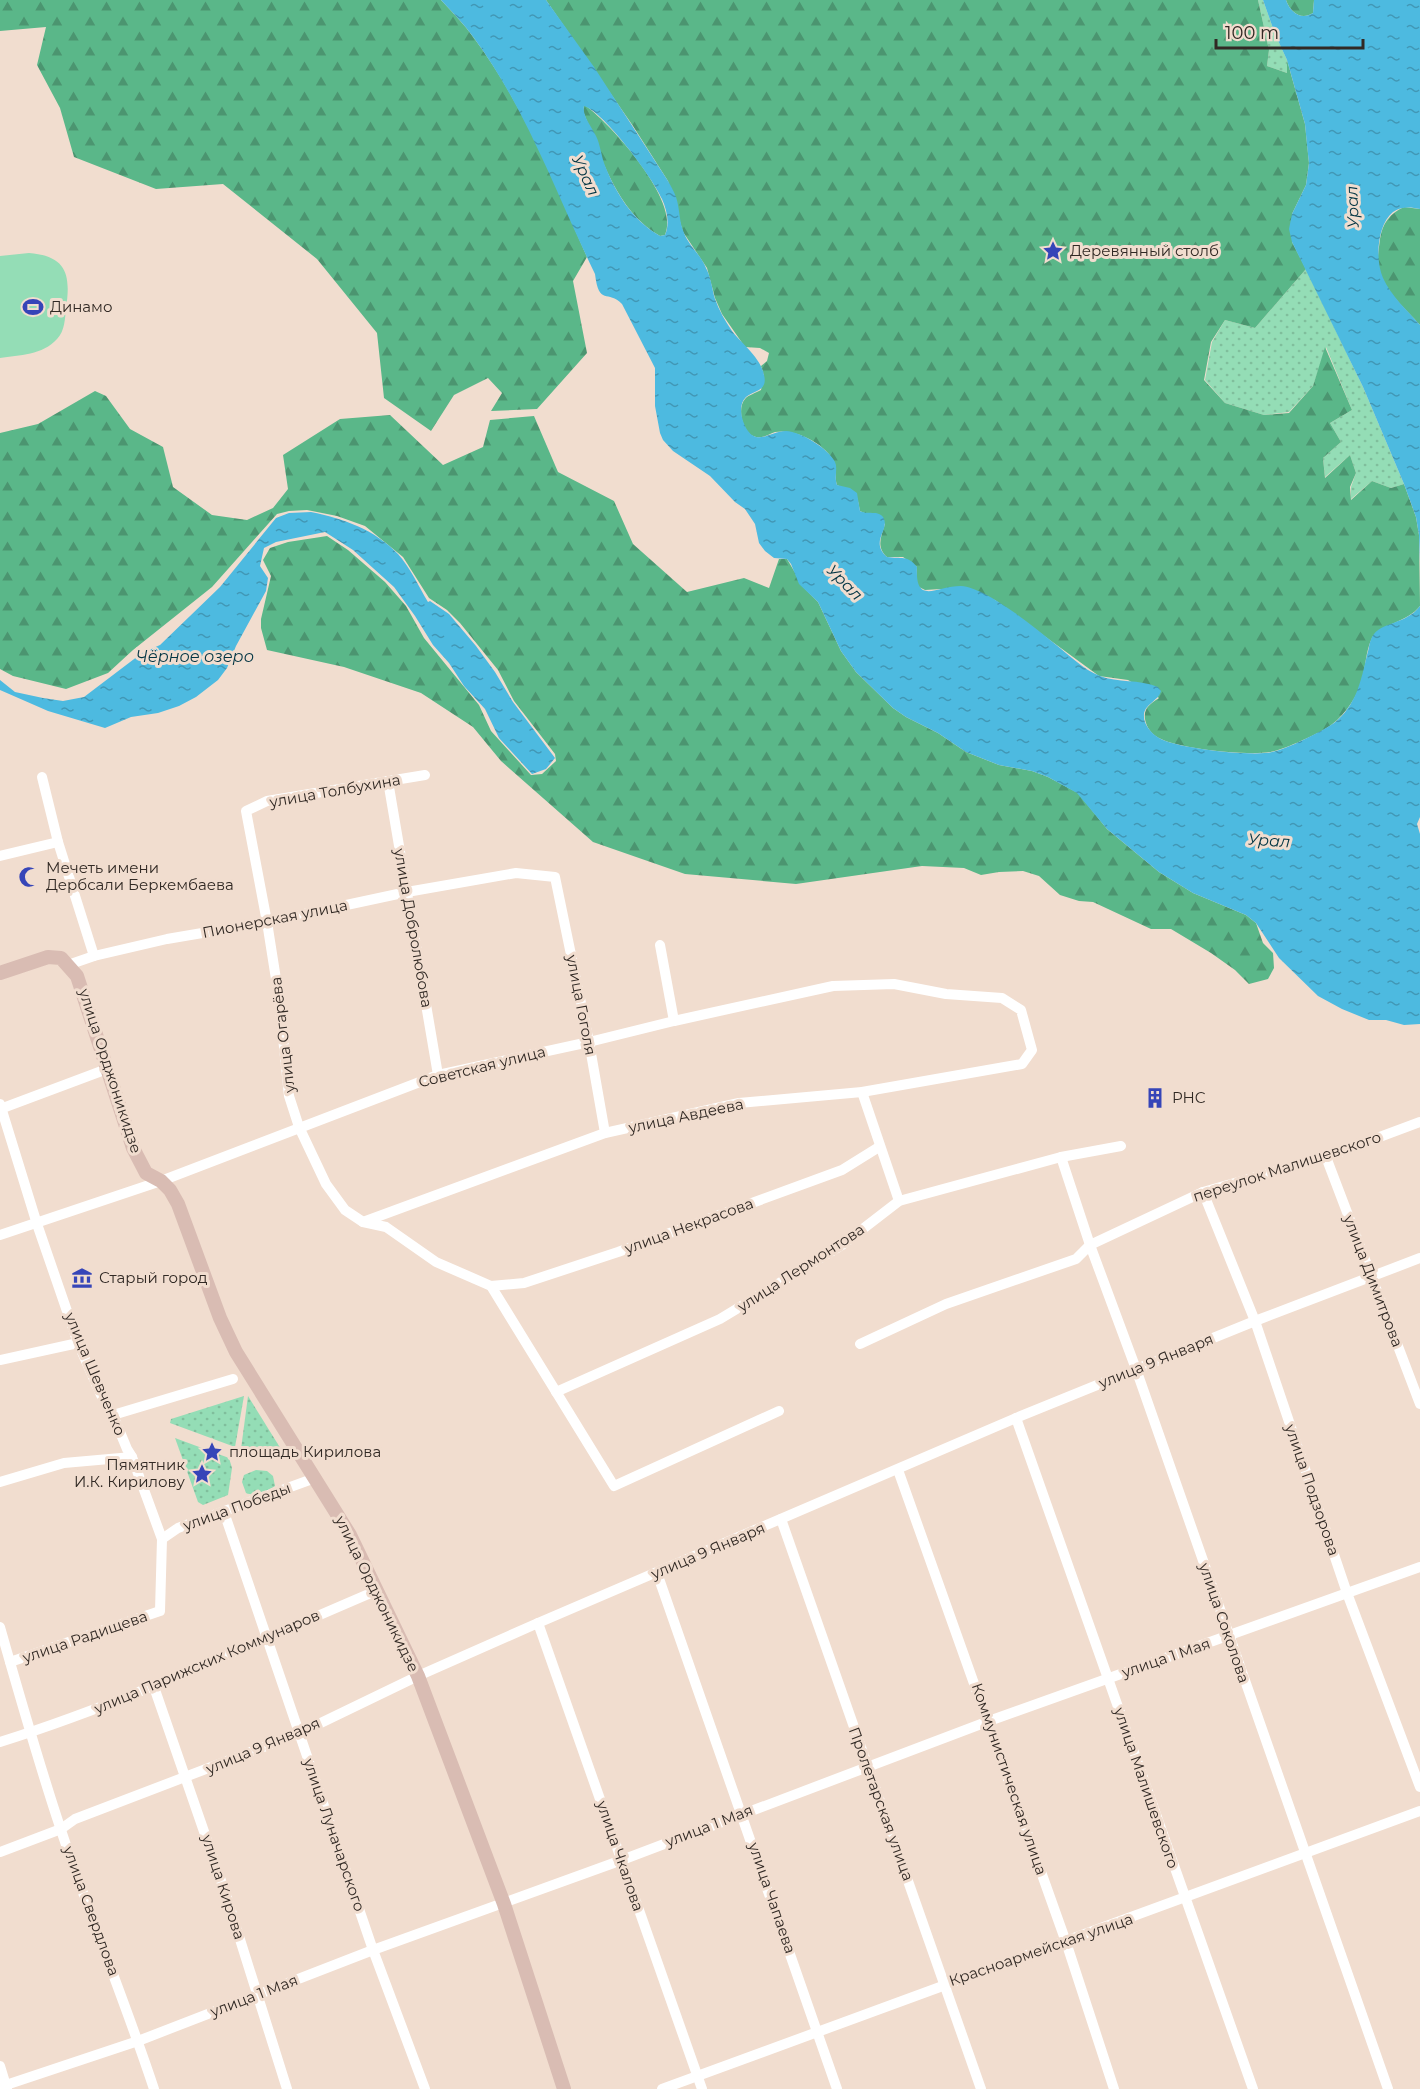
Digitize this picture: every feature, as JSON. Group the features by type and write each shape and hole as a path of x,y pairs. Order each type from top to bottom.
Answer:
{"main road":[{"path":"0,973 48,957 61,958 68,965"},
{"name":"улица Орджоникидзе","path":"68,965 81,984 133,1148 146,1173 161,1181 170,1190 178,1204 220,1318 236,1352 350,1535 418,1676 504,1904 564,2089"}],"street":[{"name":"улица Толбухина","path":"246,811 267,801 425,775"},
{"path":"42,777 58,842 94,956"},
{"name":"улица Добролюбова","path":"388,781 438,1075"},
{"name":"улица Огарёва","path":"246,811 279,998 289,1096 299,1127 326,1184 345,1210 363,1222 386,1227 436,1262 491,1286"},
{"path":"0,856 58,842"},
{"name":"Пионерская улица","path":"68,965 94,956 167,939 267,922 407,892 516,873 555,877"},
{"name":"улица Гоголя","path":"555,877 605,1133"},
{"path":"660,945 674,1021"},
{"name":"Советская улица","path":"0,1235 161,1181 438,1075 833,986 894,984 946,994 1002,998 1021,1010 1032,1050 1022,1064"},
{"name":"улица Авдеева","path":"363,1222 605,1133 739,1103 862,1092 1022,1064"},
{"path":"0,1107 107,1069"},
{"path":"862,1092 899,1201"},
{"name":"улица Шевченко","path":"0,1107 36,1224 78,1343 101,1395 113,1415 126,1449 132,1457 162,1539 160,1611"},
{"name":"переулок Малишевского","path":"860,1344 946,1304 1076,1260 1090,1245 1203,1192 1326,1157 1420,1122"},
{"name":"улица Лермонтова","path":"556,1392 720,1319 842,1245 899,1201 1061,1157 1121,1146"},
{"name":"улица Некрасова","path":"491,1286 524,1283 618,1252 842,1170 879,1147"},
{"name":"улица Соколова","path":"1061,1157 1388,2089"},
{"name":"улица Димитрова","path":"1326,1157 1420,1404"},
{"name":"улица Подзорова","path":"1203,1192 1255,1321 1347,1593 1420,1787"},
{"name":"улица 9 Января","path":"0,1851 61,1829 75,1819 300,1733 418,1676 538,1623 1017,1418 1255,1321 1420,1258"},
{"path":"491,1286 614,1486 779,1411"},
{"path":"0,1360 78,1343"},
{"path":"113,1415 233,1379"},
{"name":"улица Малишевского","path":"1017,1418 1253,2089"},
{"path":"0,1482 64,1463 132,1457"},
{"name":"Коммунистическая улица","path":"898,1470 1066,1942 1114,2089"},
{"name":"улица Победы","path":"162,1539 178,1528 315,1478"},
{"name":"улица Луначарского","path":"224,1512 373,1950 425,2089"},
{"name":"Пролетарская улица","path":"781,1520 981,2089"},
{"name":"улица 1 Мая","path":"4,2087 138,2041 256,1994 622,1860 988,1721 1420,1567"},
{"name":"улица Чапаева","path":"657,1573 837,2089"},
{"name":"улица Парижских Коммунаров","path":"0,1742 154,1687 378,1590"},
{"name":"улица Радищева","path":"10,1662 160,1611"},
{"name":"улица Чкалова","path":"538,1623 702,2089"},
{"name":"улица Свердлова","path":"0,1627 30,1733 61,1829 138,2041 153,2089"},
{"name":"улица Кирова","path":"154,1687 227,1898 287,2089"},
{"name":"Красноармейская улица","path":"662,2089 1420,1811"},
{"path":"0,2066 4,2087"}],"green space":[{"path":"0,0 441,0 470,33 508,90 550,172 587,257 573,281 587,353 537,409 491,411 502,393 488,378 454,395 431,431 384,398 377,333 317,259 223,184 156,189 74,157 60,108 37,65 46,27 0,31"},
{"path":"546,0 1258,0 1269,50 1267,66 1287,73 1287,60 1305,124 1309,163 1306,185 1292,214 1292,242 1306,269 1255,328 1225,320 1211,342 1204,380 1225,403 1264,415 1289,413 1313,386 1325,347 1352,410 1330,423 1341,442 1323,458 1325,478 1350,455 1356,473 1350,487 1351,500 1372,481 1391,488 1404,484 1416,517 1419,535 1420,606 1408,616 1380,630 1372,638 1363,678 1351,703 1342,715 1320,732 1290,746 1270,752 1215,751 1171,743 1154,734 1146,723 1147,708 1159,698 1128,680 1099,676 995,600 941,589 925,590 919,587 916,582 917,567 903,557 887,557 881,549 880,542 885,524 874,513 860,511 856,495 837,485 835,465 824,449 792,432 775,432 759,437 753,436 746,429 741,408 748,396 761,390 764,375 761,366 767,361 769,353 760,348 745,347 722,314 707,268 683,232 668,181"},
{"path":"1258,0 1263,0 1287,60 1287,73 1267,66 1269,50"},
{"path":"1286,0 1314,0 1313,13 1300,16 1290,8"},
{"path":"584,106 598,116 627,146 654,185 663,204 667,221 665,235 660,236 645,225 621,197 596,146 583,111"},
{"path":"1404,207 1420,209 1420,325 1390,291 1378,268 1383,229 1391,216"},
{"name":"Динамо","path":"29,253 52,258 64,269 68,286 63,328 60,336 45,348 0,358 0,256"},
{"path":"1306,269 1363,387 1404,484 1391,488 1372,481 1351,499 1351,487 1356,473 1350,455 1325,477 1323,458 1341,442 1330,423 1352,410 1326,347 1313,386 1289,412 1264,415 1225,403 1205,380 1212,342 1225,320 1255,328"},
{"path":"95,391 106,396 130,429 163,447 173,487 212,515 247,520 273,508 288,489 283,455 340,419 390,415 443,465 483,447 490,420 534,416 558,472 614,501 633,544 687,592 744,578 769,588 779,559 787,559 804,588 818,602 841,651 856,672 893,708 938,733 966,752 999,765 1032,771 1078,793 1107,829 1159,872 1193,893 1246,915 1256,923 1263,943 1273,953 1274,968 1268,979 1249,984 1235,970 1211,953 1171,929 1151,929 1093,902 1079,901 1060,895 1039,876 1023,871 981,875 964,868 922,866 796,884 685,874 593,842 501,761 473,727 421,693 344,667 267,650 261,619 271,576 263,560 270,548 288,542 327,536 348,550 385,582 406,606 424,638 479,705 491,731 531,775 542,774 556,761 555,754 514,701 498,670 460,623 447,610 429,598 403,557 365,526 337,516 307,510 277,514 212,587 108,673 66,689 13,676 0,669 0,433 38,424"},
{"path":"244,1396 235,1447 170,1423 171,1419"},
{"path":"248,1396 284,1454 283,1458 268,1459 241,1449"},
{"path":"175,1438 229,1458 232,1468 228,1495 203,1505 198,1502"},
{"path":"256,1470 267,1471 273,1476 275,1486 261,1493 246,1493 242,1482 244,1475"}],"water":[{"name":"Урал","path":"441,0 546,0 594,67 670,185 676,197 684,233 708,272 720,311 732,331 755,357 762,369 764,384 743,400 742,419 748,431 756,437 786,431 792,432 814,442 826,451 835,462 837,485 850,488 857,493 860,511 883,517 885,522 880,541 882,551 887,557 904,558 914,563 917,567 917,579 923,590 961,586 975,589 1011,610 1088,670 1114,680 1158,687 1161,691 1146,709 1144,717 1149,729 1159,738 1197,748 1262,753 1295,744 1313,735 1334,723 1353,701 1370,642 1376,632 1408,617 1420,606 1420,817 1417,824 1420,834 1420,1024 1404,1025 1386,1020 1369,1020 1318,996 1279,958 1256,923 1246,915 1193,893 1159,872 1107,829 1077,793 1032,771 999,765 966,752 938,733 893,708 856,672 841,651 818,602 799,584 787,559 774,558 765,551 759,543 755,524 745,509 710,476 673,451 663,440 655,406 655,368 622,304 605,296 599,290 595,274 540,153 510,94 474,38","holes":["584,106 593,111 627,147 657,189 664,203 668,222 665,235 660,236 641,222 619,195 604,163 597,139 586,118"]},
{"name":"Урал","path":"1263,0 1286,0 1296,14 1304,16 1313,13 1314,0 1420,0 1420,209 1406,208 1393,212 1384,225 1378,253 1380,271 1386,285 1420,325 1420,562 1416,517 1404,484 1363,387 1292,242 1289,229 1292,214 1306,185 1309,163 1305,124 1287,60"},
{"name":"Чёрное озеро","path":"311,512 358,526 389,545 398,554 428,602 430,601 449,614 476,646 513,702 555,758 546,769 532,774 499,738 485,709 433,645 394,587 353,550 325,532 276,542 264,548 260,566 268,578 266,591 236,646 227,668 218,680 196,697 179,706 158,713 131,717 105,728 48,711 0,690 0,680 15,692 43,698 63,701 84,697 142,653 160,645 220,587 276,518 289,513"}],"place":[{"name":"Деревянный столб","path":"1053,251"},
{"name":"Динамо","path":"33,307"},
{"name":"Мечеть имени Дербсали Беркембаева","path":"29,877"},
{"name":"РНС","path":"1155,1098"},
{"name":"Старый город","path":"82,1278"},
{"name":"площадь Кирилова","path":"212,1452"},
{"name":"Пямятник И.К. Кирилову","path":"202,1474"}]}
